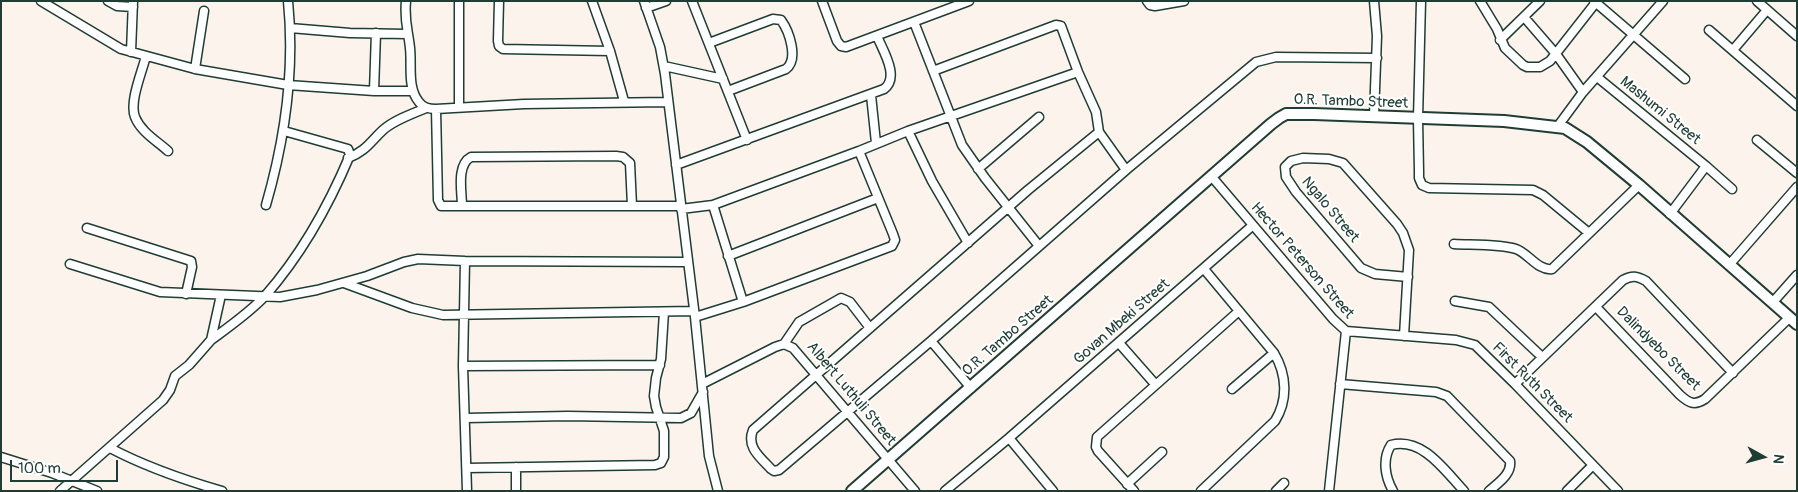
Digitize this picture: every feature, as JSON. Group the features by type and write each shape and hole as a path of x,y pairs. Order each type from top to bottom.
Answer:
{"street":[{"path":"42,1 114,46 195,69 288,85 374,91 413,91"},
{"path":"108,1 117,6 133,4 131,52"},
{"path":"266,205 284,131 290,28 288,1"},
{"path":"406,1 405,21 413,91 417,100 426,108"},
{"path":"459,1 459,107"},
{"path":"499,1 498,41 503,49 610,51"},
{"path":"592,1 610,51 624,101"},
{"path":"666,1 645,5 660,47 664,66 709,456 718,491"},
{"path":"692,1 747,140"},
{"path":"822,1 837,41 841,46 850,47 969,1"},
{"path":"1147,1 1152,6 1184,1"},
{"path":"1374,1 1377,30 1374,116"},
{"path":"1421,1 1418,119 1419,178 1422,185 1429,188 1533,190 1543,195 1589,233"},
{"path":"1480,1 1497,29 1500,40 1505,48 1527,67 1544,66 1556,54 1595,2 1685,79"},
{"path":"1500,40 1540,1"},
{"path":"1558,126 1583,92 1664,1"},
{"path":"1757,1 1797,36"},
{"path":"1733,50 1767,10"},
{"path":"195,69 204,11"},
{"path":"1524,17 1556,54 1583,92"},
{"path":"709,43 773,19 781,20 786,29 793,54 790,65 786,69 728,91"},
{"path":"914,22 962,145 978,169 1038,246"},
{"path":"933,71 1058,25 1062,26 1078,72 1096,112 1099,132 1126,170"},
{"path":"290,28 407,34"},
{"path":"1709,30 1797,106"},
{"path":"374,91 376,33"},
{"path":"676,165 871,95 887,87 892,76 877,36"},
{"path":"146,56 136,94 134,116 147,134 168,151"},
{"path":"1099,132 1008,208 753,430 750,442 752,447 771,469 774,471 779,470 849,412 1126,170 1256,62 1267,58 1283,57 1376,58"},
{"path":"664,66 723,78"},
{"path":"436,109 438,200 441,206 632,206 681,208 712,205 908,131 1078,72"},
{"name":"Mashumi Street","path":"1597,77 1732,189"},
{"path":"871,95 876,143"},
{"path":"348,158 364,150 383,130 392,124 426,108 624,101 668,102"},
{"name":"O.R. Tambo Street","path":"852,491 1278,118 1286,114 1504,121 1565,128 1578,135 1639,185 1793,321"},
{"path":"978,169 1039,117"},
{"path":"60,491 163,400 170,390 175,376 189,365 212,340 264,297 295,258 313,229 350,153 348,149 284,131"},
{"path":"908,131 932,181 968,243"},
{"path":"1757,140 1797,173"},
{"path":"344,283 412,308 443,315 664,312 694,314 743,302 892,246 894,237 859,151"},
{"path":"462,206 462,168 466,161 471,158 616,156 626,159 630,163 632,206"},
{"name":"Ngalo Street","path":"1404,336 1410,250 1397,224 1343,164 1329,159 1303,158 1291,161 1285,166 1286,177 1296,192 1361,268 1375,274 1408,277"},
{"name":"Mashumi Street","path":"1670,214 1706,166"},
{"name":"Hector Peterson Street","path":"1212,177 1252,226 1333,319 1346,331 1329,491"},
{"path":"1454,244 1516,249 1548,270 1555,267 1639,185"},
{"path":"1729,265 1797,188"},
{"path":"728,256 878,198"},
{"path":"712,205 743,302"},
{"name":"Govan Mbeki Street","path":"945,491 1009,438 1252,226"},
{"path":"87,228 191,261 192,267 186,294"},
{"path":"70,264 148,290 186,294 264,297 297,295 344,283 412,260 687,262"},
{"path":"465,261 464,366 467,491"},
{"path":"1201,491 1268,428 1279,414 1284,399 1282,367 1274,353 1204,269"},
{"path":"1772,302 1797,275"},
{"path":"1515,384 1629,276 1639,277 1646,281 1733,373"},
{"path":"212,340 221,295"},
{"path":"784,344 799,322 841,298 850,302 870,328"},
{"path":"1455,301 1490,308 1542,357"},
{"name":"Dalindyebo Street","path":"1596,307 1687,402 1699,403 1793,321"},
{"path":"1134,491 1098,451 1096,440 1102,431 1239,311"},
{"path":"467,468 659,465 663,461 664,431 654,402 654,396 660,365 664,312"},
{"name":"First Ruth Street","path":"1346,331 1456,340 1475,346 1515,384 1618,491"},
{"path":"931,341 971,388"},
{"path":"1119,343 1155,384"},
{"name":"Albert Luthuli Street","path":"702,388 774,347 784,344 793,348 915,491"},
{"path":"1232,389 1274,353"},
{"path":"464,366 660,365"},
{"path":"1340,384 1436,392 1447,396 1510,461 1508,473 1489,491"},
{"path":"466,418 681,418 689,415 694,410 702,388"},
{"path":"1009,438 1053,491"},
{"path":"1393,491 1387,479 1385,464 1387,451 1391,445 1397,444 1420,448 1430,455 1464,491"},
{"path":"110,448 139,462 222,491"},
{"path":"1127,484 1162,452"},
{"path":"1,457 73,480 98,491"},
{"path":"1567,491 1594,465"},
{"path":"516,467 516,491"},
{"path":"1276,491 1284,483"}]}
